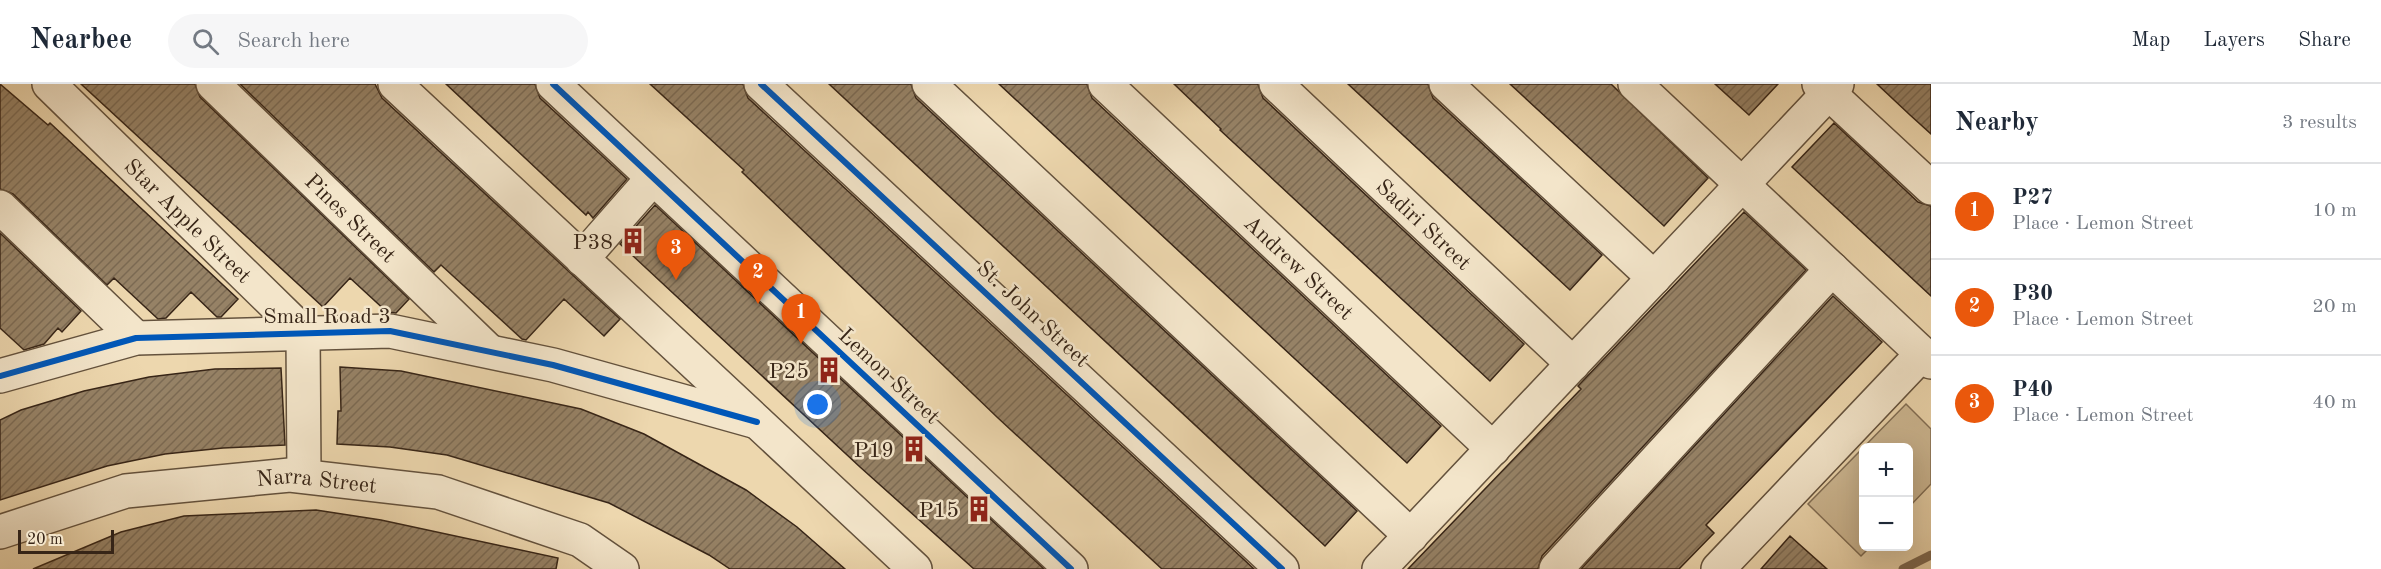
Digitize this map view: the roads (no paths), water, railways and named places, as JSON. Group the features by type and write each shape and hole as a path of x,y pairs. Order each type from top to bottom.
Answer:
{"street":[{"name":"Star Apple Street","path":"49,84 303,332"},
{"name":"Pines Street","path":"213,84 488,350"},
{"path":"395,84 915,569"},
{"name":"Lemon Street","path":"553,84 1071,569"},
{"name":"St. John Street","path":"761,84 1282,569"},
{"path":"929,84 1411,536"},
{"name":"Andrew Street","path":"1105,84 1493,449"},
{"name":"Sadiri Street","path":"1276,84 1573,364"},
{"path":"1446,84 1654,278"},
{"path":"1635,84 1927,358 1718,569"},
{"path":"1379,569 1743,183 1828,87 1931,188"},
{"path":"582,259 653,178"},
{"path":"0,207 136,338"},
{"path":"1556,569 1832,269"},
{"name":"Small Road 3","path":"2,373 136,338 390,331 553,364 757,422"},
{"path":"303,332 304,476"},
{"name":"Narra Street","path":"0,532 126,491 290,475 438,492 580,540 622,569"}],"waterway":[{"path":"1903,569 1931,555"}],"place":[{"name":"P38","path":"633,241"},
{"name":"P40","path":"676,280"},
{"name":"P30","path":"758,304"},
{"name":"P27","path":"801,344"},
{"name":"P25","path":"829,370"},
{"name":"P19","path":"914,449"},
{"name":"P15","path":"979,509"}]}
